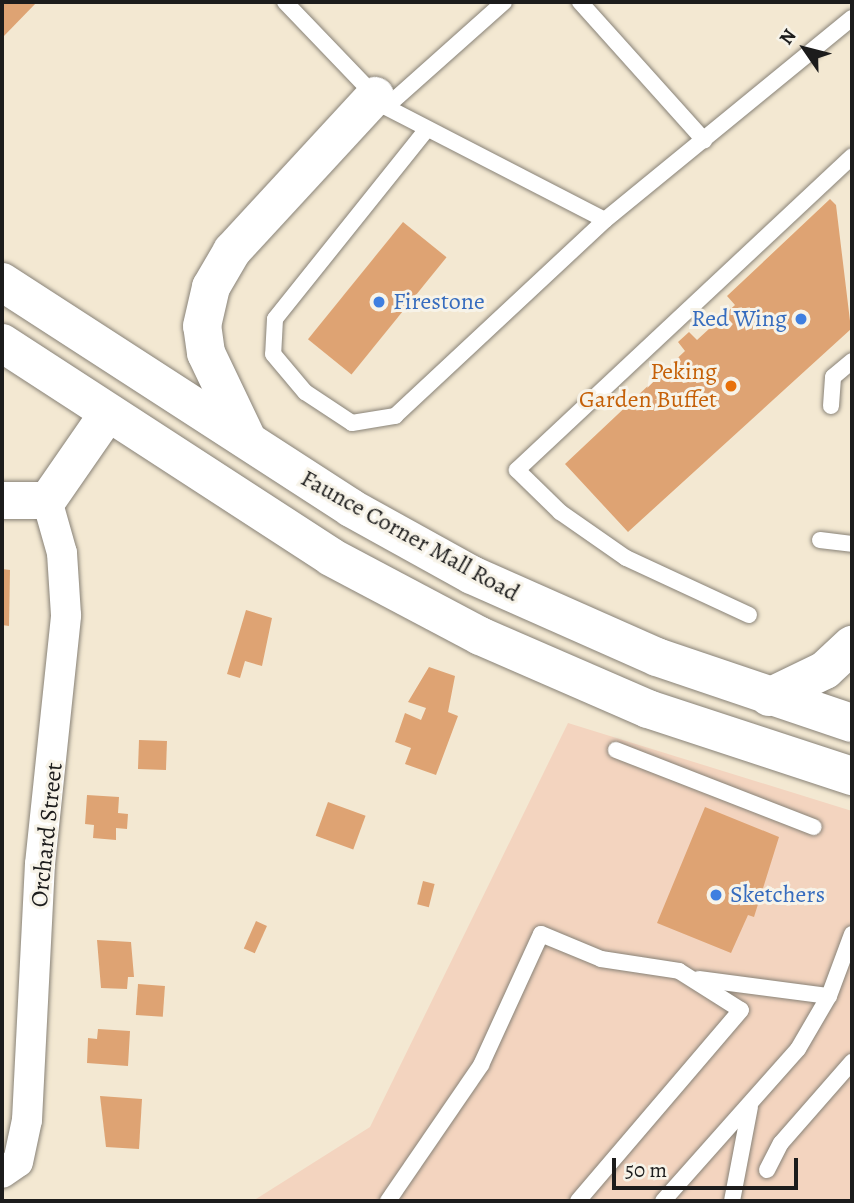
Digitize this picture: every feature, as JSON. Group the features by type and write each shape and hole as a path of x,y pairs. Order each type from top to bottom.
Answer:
{"main road":[{"path":"250,444 206,353 202,326 211,286 232,251 380,102"},
{"name":"Faunce Corner Mall Road","path":"2,282 361,514 520,598 769,697 852,723"},
{"path":"2,343 331,556 503,647 648,709 852,776"},
{"path":"769,697 825,670 852,645"}],"street":[{"path":"2,499 47,500 108,412"},
{"name":"Orchard Street","path":"7,1171 27,1120 40,864 66,615 62,553 47,500"}],"lane":[{"path":"285,2 380,102 605,220"},
{"path":"380,102 504,2"},
{"path":"580,2 704,140"},
{"path":"427,129 275,319 273,354 304,392 352,424 395,416 605,220 852,18"},
{"path":"749,615 626,558 560,512 517,470 852,156"},
{"path":"831,406 833,377 852,361"},
{"path":"820,540 852,544"},
{"path":"616,750 814,827"},
{"path":"388,1201 469,1087 541,934 601,959 658,965 697,979 828,996"},
{"path":"674,1198 798,1049 828,996 852,934"},
{"path":"578,1201 741,1010 697,979"},
{"path":"767,1170 782,1143 852,1062"},
{"path":"732,1201 750,1105"}],"shaded area":[{"path":"568,723 852,811 852,1201 253,1201 370,1127"}],"building":[{"path":"2,2 37,2 2,38"},
{"path":"830,199 836,205 851,329 628,532 565,464 685,351 678,342 689,332 697,340 735,305 727,296"},
{"path":"403,222 447,257 351,375 308,339"},
{"path":"2,569 10,570 9,626 2,625"},
{"path":"246,610 272,618 262,666 245,661 240,678 227,674"},
{"path":"429,667 455,676 448,712 458,716 436,775 405,764 411,748 395,742 405,713 421,720 426,708 408,702"},
{"path":"139,740 167,741 166,770 138,769"},
{"path":"87,795 119,797 118,813 128,814 127,829 116,828 116,840 93,838 94,825 85,824"},
{"path":"328,802 366,816 353,850 316,836"},
{"name":"Sketchers","path":"705,807 779,837 754,917 748,915 731,953 657,923"},
{"path":"423,881 435,884 429,907 417,904"},
{"path":"256,921 267,926 255,953 244,948"},
{"path":"97,940 131,942 134,977 128,977 127,989 101,988"},
{"path":"138,984 165,986 163,1017 136,1015"},
{"path":"98,1029 130,1031 128,1066 87,1063 88,1038 97,1039"},
{"path":"100,1096 142,1099 139,1149 106,1147"}],"place":[{"name":"Firestone","path":"379,302"},
{"name":"Red Wing","path":"801,319"},
{"name":"Peking Garden Buffet","path":"731,386"},
{"name":"Sketchers","path":"716,895"}]}
